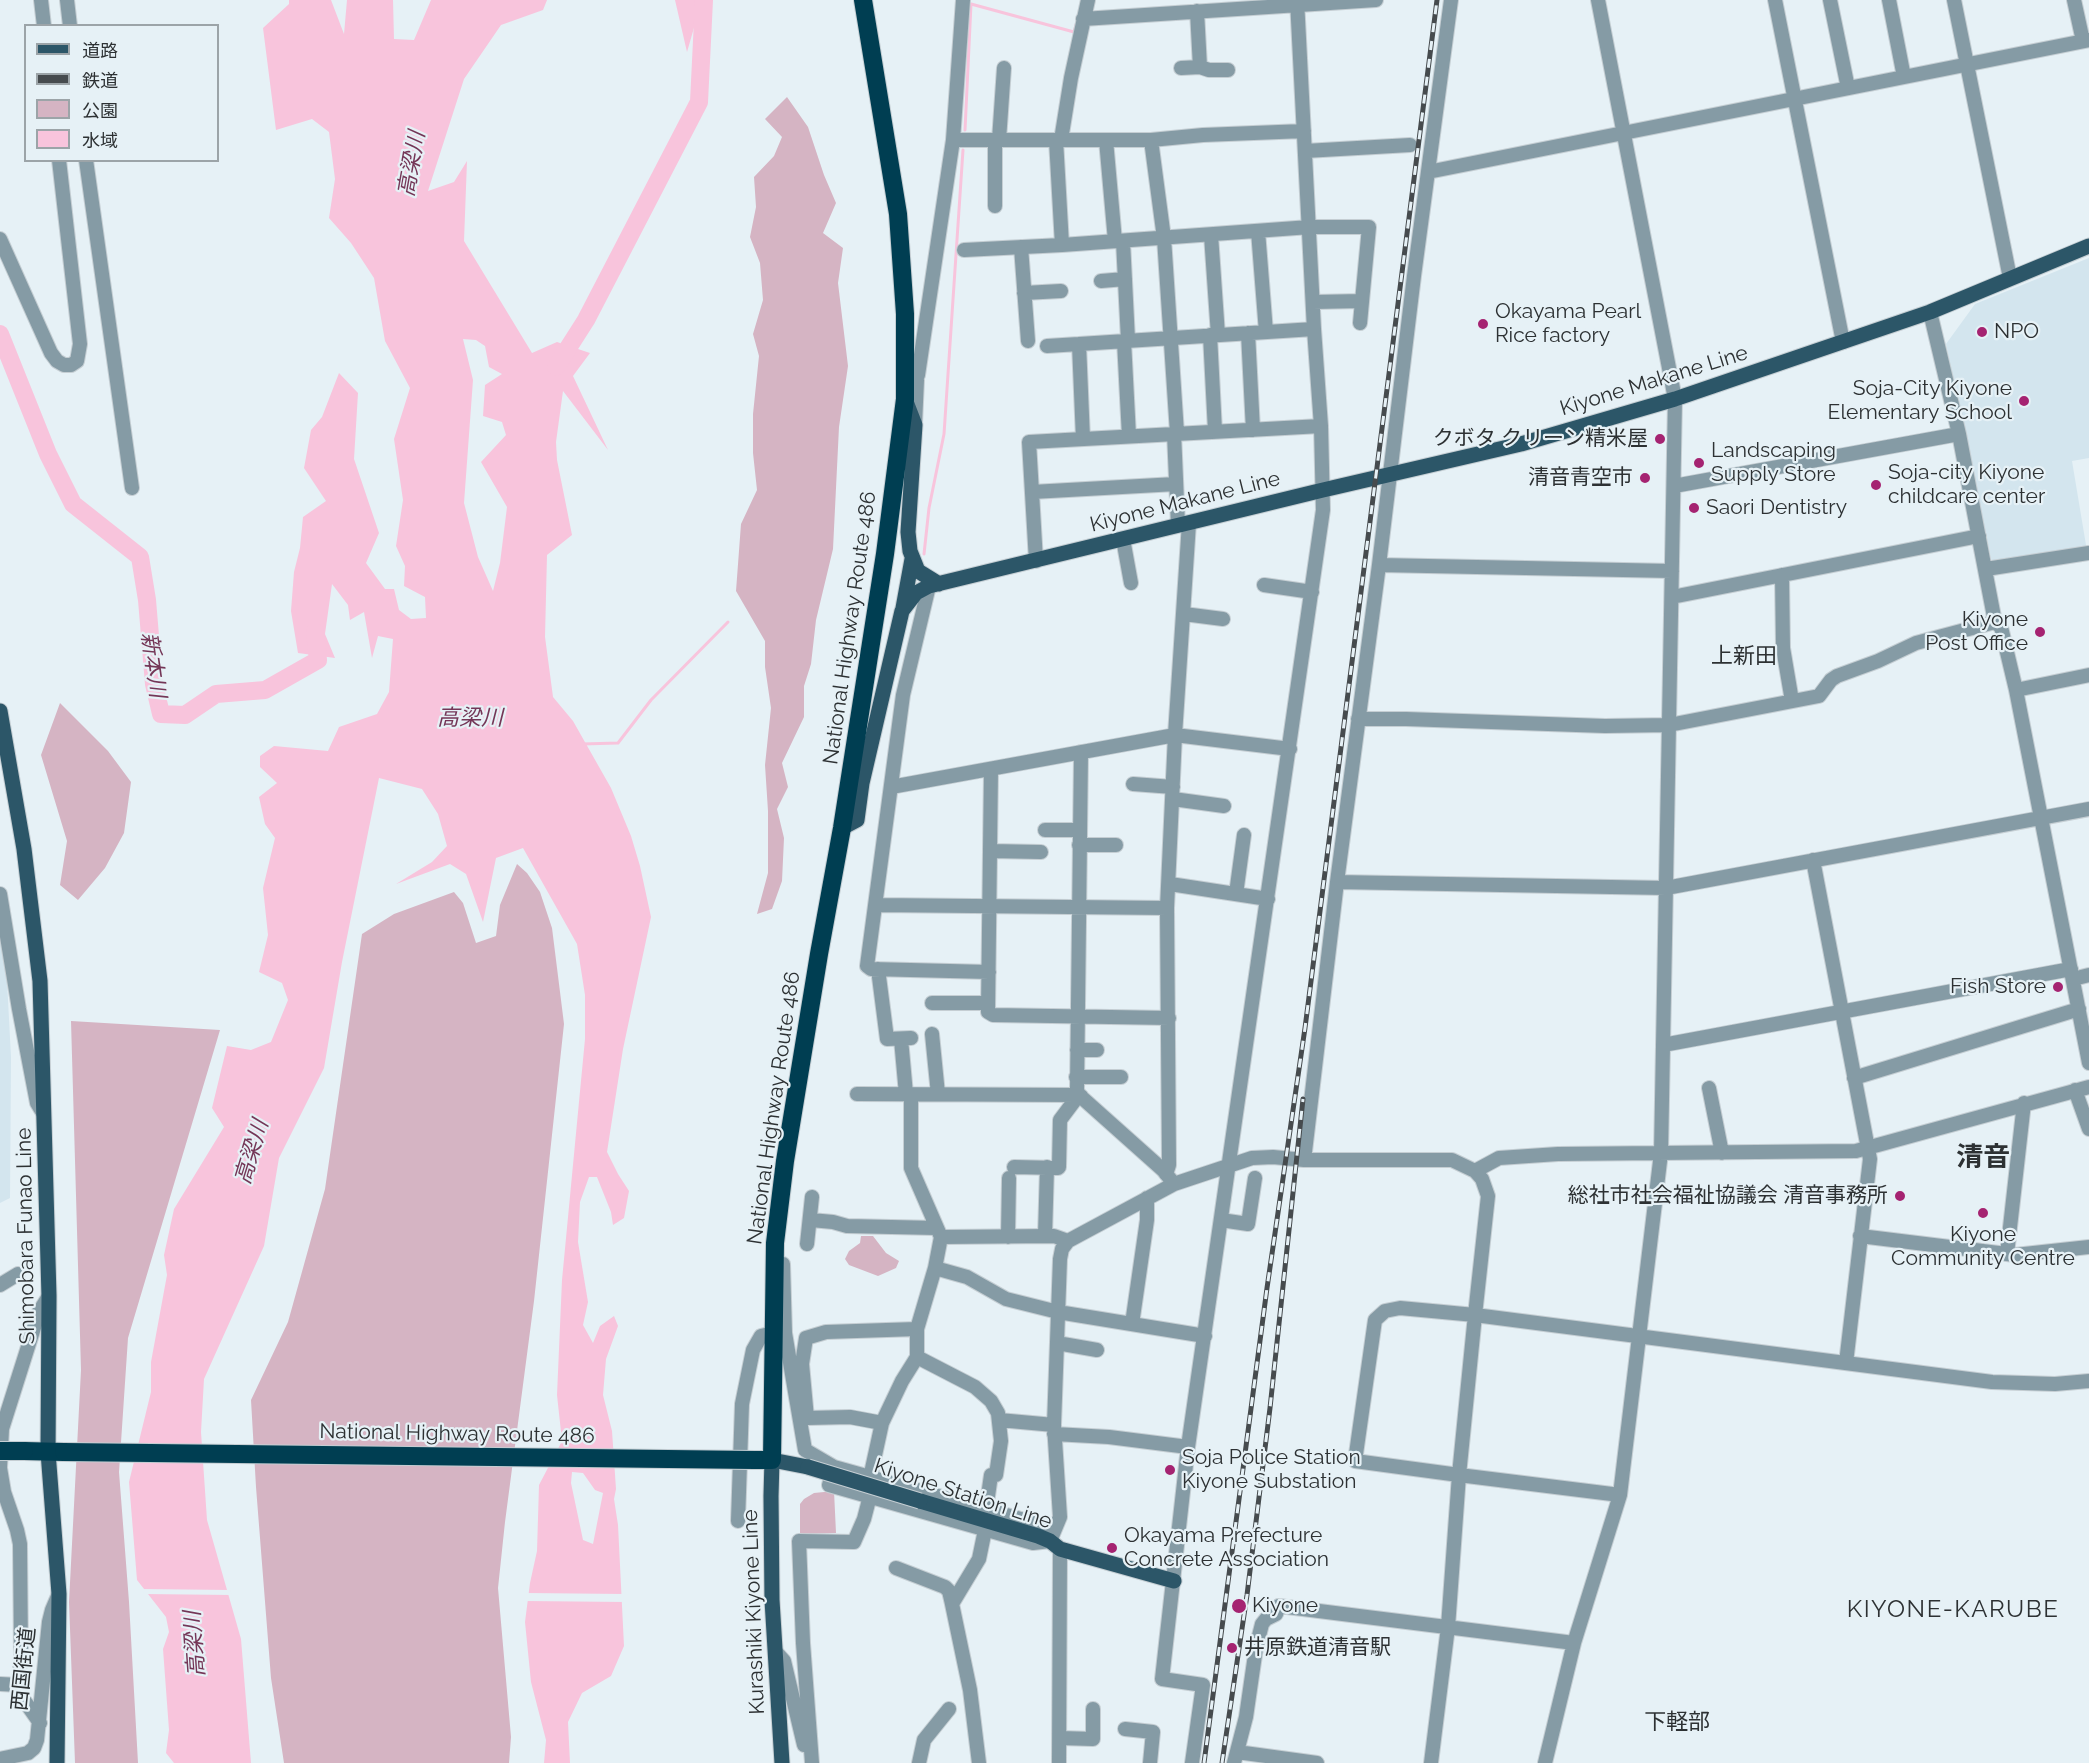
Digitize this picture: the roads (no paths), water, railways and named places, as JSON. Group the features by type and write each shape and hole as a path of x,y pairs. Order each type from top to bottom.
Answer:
{"highway":[{"name":"National Highway Route 486","path":"0,1446 24,1451 56,1452 763,1460 773,1333 776,1243 785,1161 842,828 885,554 905,399 905,314 898,214 863,0"}],"main road":[{"name":"Kiyone Makane Line","path":"902,611 916,593 934,585 1521,444 1675,399 1930,312 2089,246"},
{"path":"905,399 915,425 908,532 912,559 918,571 934,585"},
{"path":"842,828 857,820 862,783 912,559"},
{"name":"Shimobara Funao Line","path":"0,711 24,849 40,981 56,1452 59,1594 57,1763"},
{"name":"Kiyone Station Line","path":"763,1460 808,1467 1174,1581"},
{"name":"Kurashiki Kiyone Line","path":"763,1460 771,1508 775,1651 782,1763"}],"street":[{"path":"40,0 44,24"},
{"path":"67,0 70,24"},
{"path":"915,425 918,375 953,140 963,0"},
{"path":"1062,245 1059,140 1088,0"},
{"path":"1083,19 1201,7 1376,0"},
{"path":"1304,1160 1336,882 1451,0"},
{"path":"1545,1763 1574,1643 1620,1495 1661,1153 1675,399 1598,0"},
{"path":"1775,0 1843,342"},
{"path":"1830,0 1848,88"},
{"path":"1889,0 1904,77"},
{"path":"1954,0 2010,278"},
{"path":"1428,172 2086,41 2074,0"},
{"path":"1192,1763 1203,1685 1162,1679 1188,1447 1323,510 1322,426 1314,329 1297,2"},
{"path":"1200,67 1201,7"},
{"path":"1181,68 1200,67 1209,70 1228,70"},
{"path":"995,206 997,140 1004,68"},
{"path":"953,140 1151,140 1203,135 1304,131"},
{"path":"1106,140 1125,279 1129,436"},
{"path":"1151,140 1164,238 1172,338 1176,484 1183,524 1184,615 1175,735 1170,884 1167,908 1170,1179"},
{"path":"1305,151 1410,145"},
{"path":"0,239 51,353 57,361 64,364 77,361 80,344 59,162"},
{"path":"86,162 132,488"},
{"path":"964,250 1310,228 1369,227 1360,323"},
{"path":"1258,231 1266,332"},
{"path":"1211,235 1215,431"},
{"path":"1021,247 1028,341"},
{"path":"1101,281 1125,279"},
{"path":"1024,293 1061,291"},
{"path":"1313,302 1362,301"},
{"path":"1930,312 1959,434 1995,622 2001,627 2016,690 2089,1063"},
{"path":"1047,346 1314,329"},
{"path":"1248,333 1253,429"},
{"path":"1078,344 1083,439"},
{"path":"905,399 918,375"},
{"path":"1036,561 1029,442 1322,426"},
{"path":"1674,486 1959,434"},
{"path":"1032,492 1176,484"},
{"path":"1672,597 1979,536"},
{"path":"1123,539 1131,583"},
{"path":"1986,569 2089,553"},
{"path":"1379,565 1672,571"},
{"path":"1782,575 1783,648 1792,701"},
{"path":"934,585 903,695 877,905 867,966 871,969 988,972"},
{"path":"1264,585 1312,592"},
{"path":"1184,615 1223,619"},
{"path":"1359,719 1605,726 1670,725 1819,696 1830,680 1837,676 1878,661 1905,647 1995,622"},
{"path":"2016,690 2089,675"},
{"path":"891,787 1175,735 1290,749"},
{"path":"1081,752 1077,1090 1170,1179"},
{"path":"991,769 988,1012 993,1015 1169,1018"},
{"path":"1133,784 1224,807"},
{"path":"1336,882 1666,888 2089,809"},
{"path":"1045,830 1080,830"},
{"path":"1236,894 1244,835"},
{"path":"1079,845 1116,845"},
{"path":"990,851 1041,852"},
{"path":"1813,860 1870,1159 1846,1364"},
{"path":"1170,884 1268,898"},
{"path":"0,894 4,934 37,1103 45,1118"},
{"path":"877,905 1167,908"},
{"path":"870,1478 882,1423 902,1381 917,1357 917,1329 935,1268 939,1233 911,1168 906,1038 887,1039 878,969"},
{"path":"1663,1045 1842,1011 2072,974 2089,975"},
{"path":"932,1003 988,1003"},
{"path":"1854,1078 2079,1009"},
{"path":"932,1034 938,1094"},
{"path":"1077,1050 1098,1050"},
{"path":"1076,1077 1121,1077"},
{"path":"1709,1088 1722,1153"},
{"path":"1475,1171 1494,1159 1558,1154 1868,1149 2082,1088 2089,1130"},
{"path":"856,1094 1080,1095"},
{"path":"1008,1237 1012,1173 1059,1167 1060,1120 1080,1095"},
{"path":"2007,1254 2024,1103"},
{"path":"1059,1763 1055,1545 1059,1516 1054,1429 1062,1249 1068,1241 1148,1197 1170,1179 1252,1158 1273,1157 1304,1160 1452,1160 1475,1171 1482,1179 1488,1196 1460,1475 1448,1628 1431,1763"},
{"path":"1045,1236 1047,1167"},
{"path":"1221,1220 1248,1224 1255,1178"},
{"path":"807,1244 812,1197"},
{"path":"1132,1324 1147,1220 1148,1197"},
{"path":"811,1220 847,1226 939,1233 1008,1237 1054,1236 1068,1241"},
{"path":"1860,1236 2015,1255 2089,1247"},
{"path":"776,1243 783,1260 785,1333 803,1418"},
{"path":"935,1268 967,1276 1006,1299 1058,1312 1205,1336"},
{"path":"0,1285 18,1274"},
{"path":"40,1723 21,1696 19,1685 20,1544 1,1479 0,1446 2,1429 39,1312 50,1296"},
{"path":"1620,1495 1355,1461 1375,1320 1385,1311 1400,1308 1992,1382 2055,1384 2089,1381"},
{"path":"917,1329 826,1332 806,1338 802,1364 805,1450 834,1467 1035,1523 1055,1545"},
{"path":"738,1521 742,1404 753,1350 761,1336 773,1333"},
{"path":"1057,1343 1096,1350"},
{"path":"917,1357 981,1392 994,1406 999,1420 1000,1441 996,1475 991,1475 986,1510"},
{"path":"803,1418 850,1417 882,1423"},
{"path":"999,1420 1188,1447"},
{"path":"834,1467 829,1485 1033,1543 1055,1545"},
{"path":"812,1763 803,1643 799,1541 854,1542 864,1519 870,1496"},
{"path":"952,1604 979,1559 986,1530"},
{"path":"896,1568 945,1587 949,1591 970,1690 979,1763"},
{"name":"西国街道","path":"0,1759 33,1757 40,1723 49,1622 59,1594"},
{"path":"1317,1763 1235,1758 1246,1717 1256,1648 1263,1621 1276,1614 1279,1606 1574,1643"},
{"path":"775,1651 784,1660 803,1740 806,1763"},
{"path":"0,1684 19,1685"},
{"path":"919,1763 924,1740 949,1709"},
{"path":"1060,1738 1093,1739 1093,1709"},
{"path":"1125,1729 1153,1732 1150,1763"}],"water":[{"name":"高梁川","path":"289,0 331,0 344,34 347,0 393,0 394,39 414,40 431,0 547,0 543,10 501,25 464,79 428,191 454,182 467,161 464,241 532,353 557,342 590,353 573,376 608,450 563,391 556,442 557,460 572,535 547,555 545,637 553,697 573,721 611,788 631,836 651,917 623,1049 607,1152 629,1191 624,1218 613,1225 611,1212 597,1177 589,1177 580,1202 578,1242 588,1302 583,1325 593,1343 600,1326 614,1316 618,1326 606,1359 603,1395 612,1431 624,1646 611,1676 582,1693 568,1722 570,1763 544,1763 546,1740 531,1682 525,1622 537,1551 539,1485 562,1441 557,1395 562,1280 585,1039 585,995 577,944 523,848 496,858 483,922 466,874 450,864 396,884 432,862 447,846 438,814 422,789 379,778 342,962 324,1068 279,1158 264,1246 204,1379 201,1432 207,1520 241,1639 251,1763 174,1763 166,1753 169,1730 163,1649 169,1632 166,1617 137,1580 129,1482 151,1392 151,1362 167,1275 164,1255 174,1209 224,1127 212,1108 227,1046 251,1050 271,1042 288,1000 282,983 259,972 268,935 263,888 275,838 265,824 259,797 277,783 260,767 260,756 274,746 328,751 339,727 377,714 389,692 393,639 378,636 372,658 364,612 350,620 348,605 332,584 325,634 335,658 298,653 291,611 294,572 300,548 303,517 326,501 304,468 311,430 322,417 339,373 358,393 354,459 379,533 366,563 385,589 394,589 399,610 411,619 426,618 425,597 404,586 405,566 396,546 403,500 394,439 410,388 385,341 374,278 351,243 329,218 335,179 329,132 312,119 276,130 263,28 289,4","holes":["463,339 476,340 485,346 489,367 502,374 485,385 483,416 502,422 506,435 481,462 507,507 500,563 493,591 478,557 464,503 473,380","572,1472 583,1473 595,1490 603,1493 593,1544 583,1540 571,1483"]},
{"path":"675,0 702,0 687,52"}],"waterway":[{"path":"556,367 586,320 699,102 704,0"},
{"path":"965,130 971,4 1074,32 1076,25"},
{"path":"924,554 929,508 944,434 963,150"},
{"name":"新本川","path":"0,334 48,454 73,504 140,557 147,600 154,684 161,714 185,715 216,694 265,690 318,660 315,632"},
{"path":"582,744 618,743 651,700 728,622"}],"railway":[{"path":"1204,1763 1267,1288 1305,1028 1437,0"},
{"path":"1222,1763 1247,1595 1270,1408 1303,1099"}],"place":[{"name":"Okayama Pearl Rice factory","path":"1483,324"},
{"name":"NPO","path":"1982,332"},
{"name":"Soja-City Kiyone Elementary School","path":"2024,401"},
{"name":"クボタ クリーン精米屋","path":"1660,439"},
{"name":"Landscaping Supply Store","path":"1699,463"},
{"name":"清音青空市","path":"1645,478"},
{"name":"Soja-city Kiyone childcare center","path":"1876,485"},
{"name":"Saori Dentistry","path":"1694,508"},
{"name":"Kiyone Post Office","path":"2040,632"},
{"name":"Fish Store","path":"2058,987"},
{"name":"総社市社会福祉協議会 清音事務所","path":"1900,1196"},
{"name":"Kiyone Community Centre","path":"1983,1213"},
{"name":"Soja Police Station Kiyone Substation","path":"1170,1470"},
{"name":"Okayama Prefecture Concrete Association","path":"1112,1548"},
{"name":"Kiyone","path":"1239,1606"},
{"name":"井原鉄道清音駅","path":"1232,1648"}],"district":[{"name":"上新田","path":"1744,656"},
{"name":"清音","path":"1983,1158"},
{"name":"KIYONE-KARUBE","path":"1953,1610"},
{"name":"下軽部","path":"1677,1722"}]}
